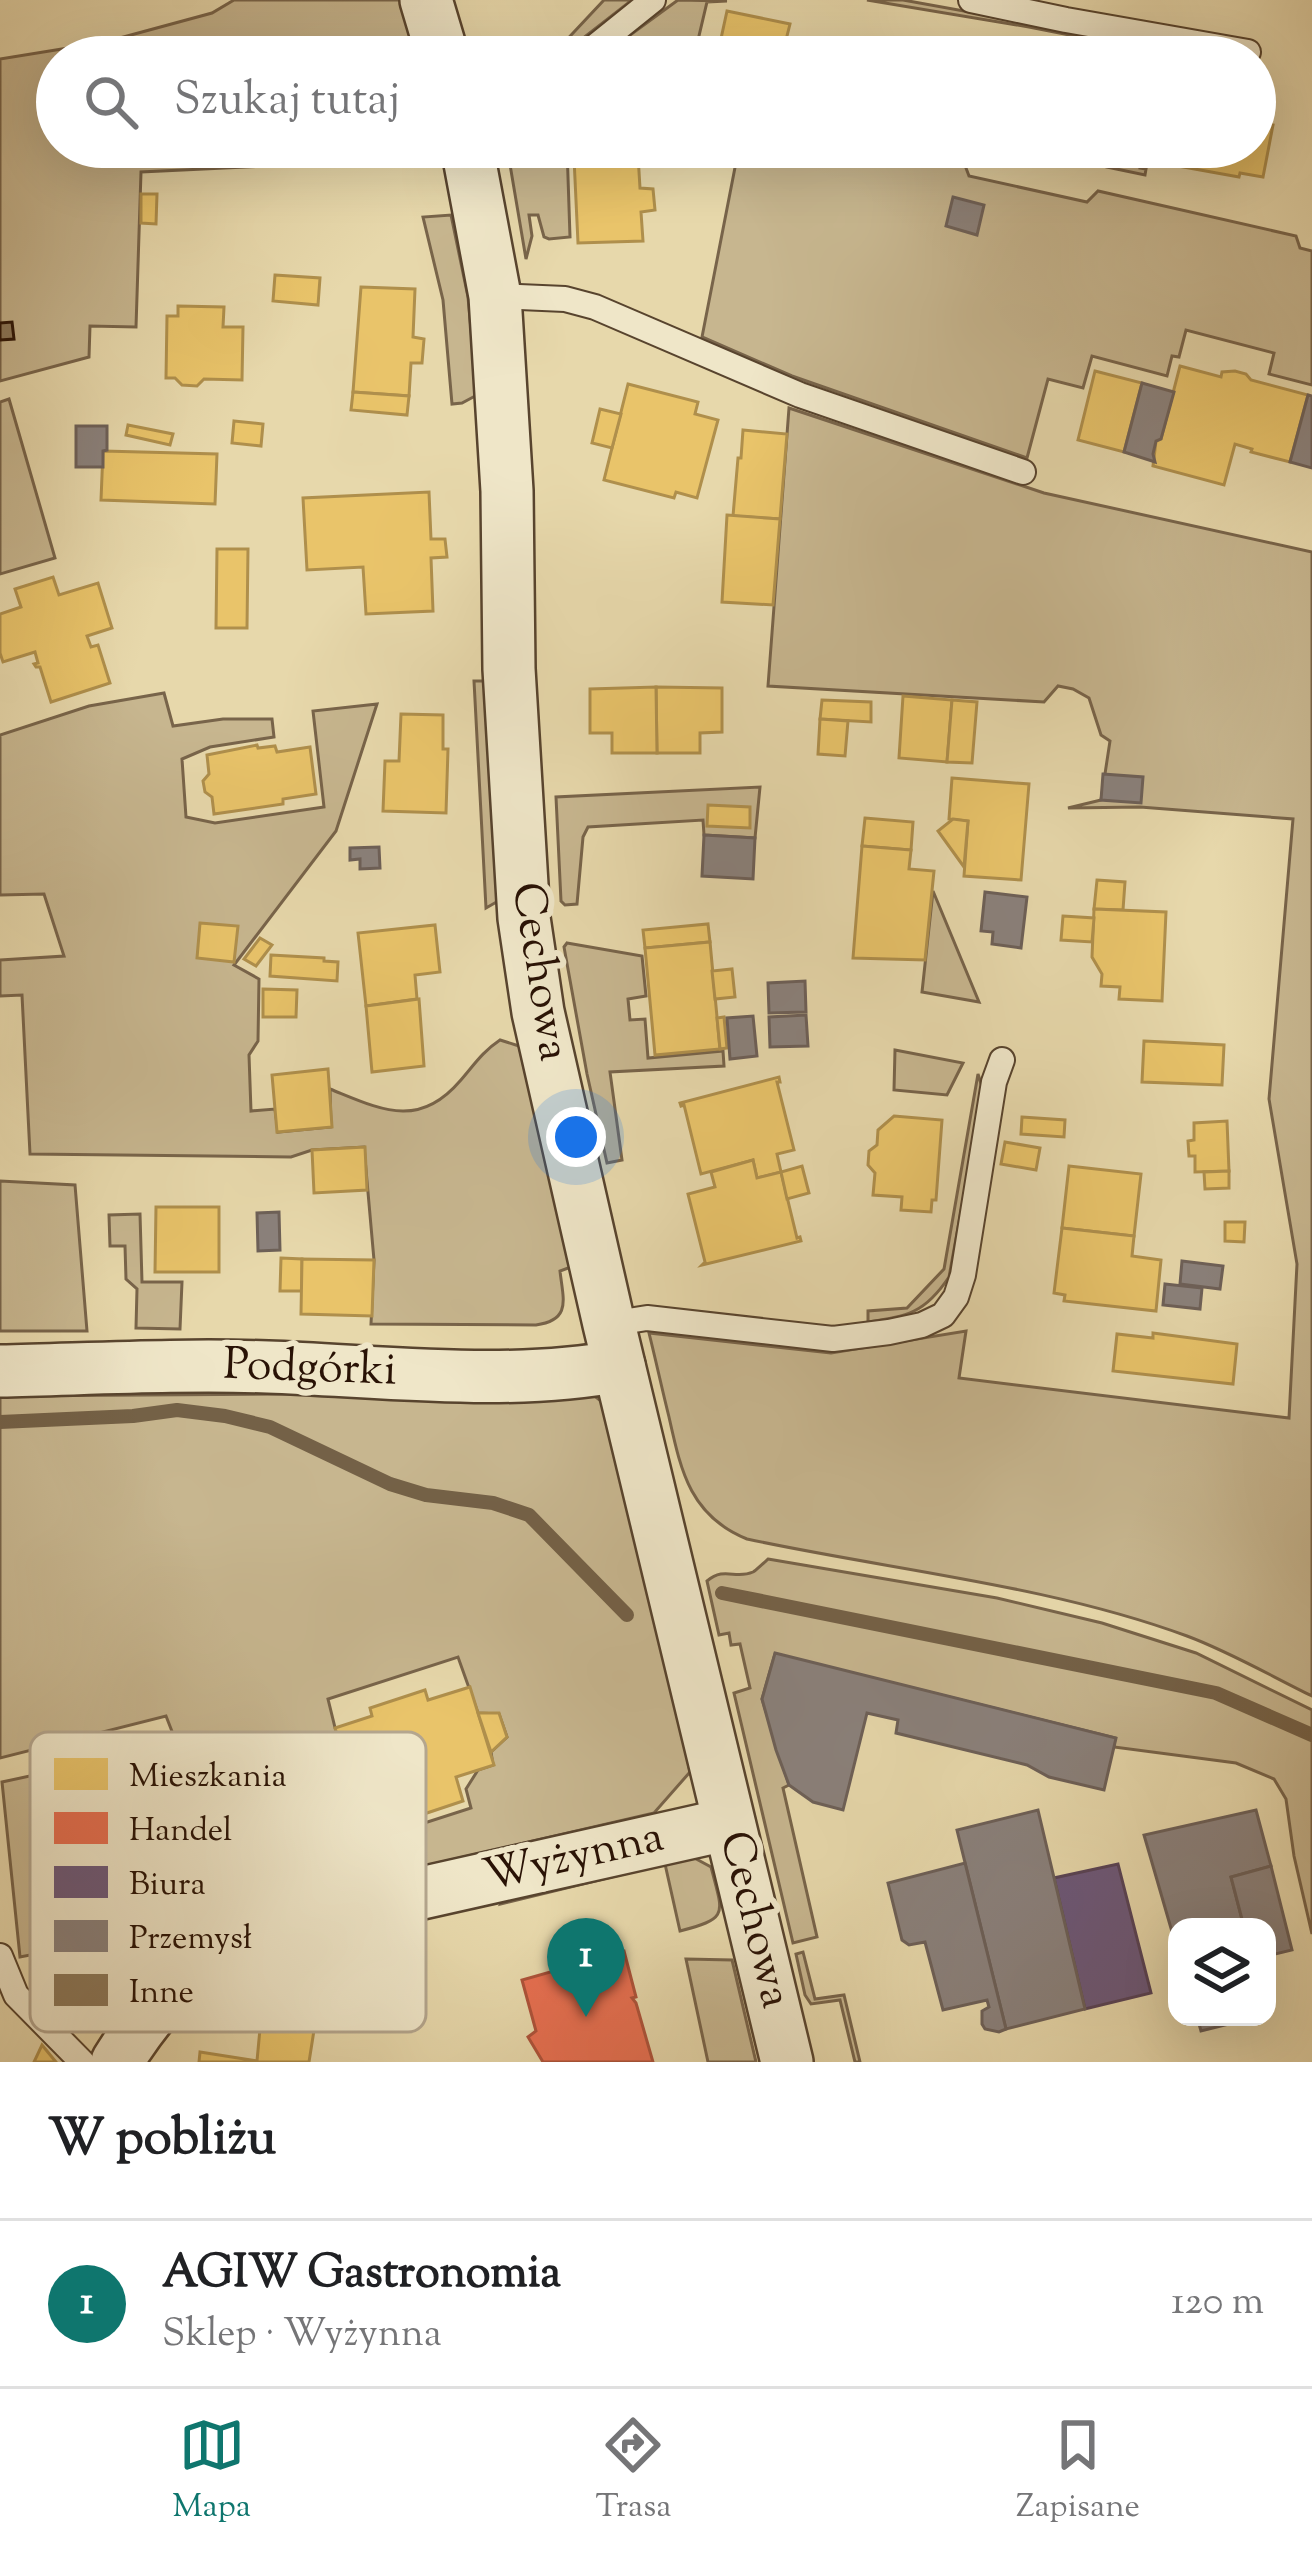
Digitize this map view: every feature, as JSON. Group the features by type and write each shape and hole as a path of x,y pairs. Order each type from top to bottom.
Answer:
{"street":[{"path":"426,0 437,36"},
{"name":"Cechowa","path":"470,168 495,296 507,491 509,669 524,918 538,1012 787,2062"},
{"name":"Podgórki","path":"0,1371 193,1366 505,1375 596,1370 614,1345"},
{"name":"Wyżynna","path":"426,1892 729,1824"},
{"name":"Wyżynna","path":"117,2062 138,2032"}],"lane":[{"path":"608,36 653,0"},
{"path":"971,0 1157,36"},
{"path":"495,296 565,299 595,307 800,394 1023,472"},
{"path":"614,1345 647,1318 833,1339 922,1324 943,1315 963,1275 994,1082 1002,1060"},
{"path":"0,1956 16,1995 30,2009"},
{"path":"52,2032 82,2062"}],"shaded area":[{"path":"234,0 405,0 414,36 127,36 212,13"},
{"path":"604,0 632,0 586,36 570,36"},
{"path":"678,0 727,1 707,2 699,36 629,36"},
{"path":"867,0 903,0 1103,36"},
{"path":"36,53 36,168 224,168 141,172 136,327 90,326 89,357 0,381 0,59"},
{"path":"511,168 568,168 570,237 544,237 538,215 529,215 532,236 526,259"},
{"path":"735,168 966,168 969,176 1087,202 1098,191 1296,236 1300,248 1312,251 1312,385 1269,374 1274,353 1186,330 1179,357 1172,356 1167,376 1092,356 1083,388 1048,379 1027,458 792,376 702,337"},
{"path":"1112,168 1146,169 1145,175"},
{"path":"451,215 468,297 477,395 452,404 443,300 423,217"},
{"path":"9,399 55,558 0,574 0,402"},
{"path":"789,408 1044,493 1312,552 1312,1696 1203,1642 1134,1618 1025,1591 747,1539 712,1518 684,1473 649,1333 831,1353 966,1331 959,1378 1289,1418 1297,1264 1269,1099 1293,819 1140,807 1068,808 1101,800 1110,741 1101,735 1089,698 1073,689 1058,686 1044,702 768,686"},
{"path":"474,681 488,681 500,900 486,908"},
{"path":"164,693 173,726 272,719 274,737 210,747 182,759 186,817 215,823 324,807 313,711 377,704 336,831 234,965 259,979 258,1041 249,1055 251,1111 275,1109 278,1132 331,1127 330,1089 382,1108 414,1110 444,1096 500,1040 519,1046 571,1267 560,1271 563,1307 555,1318 536,1325 371,1324 374,1260 364,1147 312,1150 291,1157 30,1154 22,995 0,996 0,960 64,956 44,894 0,895 0,735 89,706"},
{"path":"760,787 755,838 704,835 703,820 588,827 577,904 561,901 556,797"},
{"path":"933,891 979,1002 922,992"},
{"path":"567,943 642,956 646,996 628,999 630,1020 645,1019 648,1058 723,1051 724,1066 610,1072 622,1160 607,1163 587,1074"},
{"path":"895,1050 963,1063 947,1095 894,1090"},
{"path":"978,1074 983,1090 949,1277 914,1311 868,1322 868,1311 907,1308 944,1269"},
{"path":"0,1181 75,1185 87,1331 0,1331"},
{"path":"140,1214 142,1282 182,1282 180,1329 136,1328 137,1289 126,1279 125,1246 110,1246 109,1215"},
{"path":"592,1394 601,1401 669,1665 690,1772 654,1813 426,1866 426,1823 471,1808 466,1789 478,1770 493,1765 491,1752 507,1737 499,1714 478,1713 458,1657 328,1699 336,1732 172,1732 166,1716 103,1732 30,1732 30,1750 0,1758 0,1396"},
{"path":"768,1559 997,1598 1102,1623 1196,1653 1312,1710 1312,1934 1286,1799 1274,1779 1236,1763 1114,1747 1115,1738 775,1654 762,1699 789,1785 783,1788 817,1937 793,1943 734,1693 750,1688 740,1644 731,1645 729,1633 719,1635 707,1581 719,1574 753,1572"},
{"path":"30,1776 30,1955 20,1957 2,1782"},
{"path":"687,1854 711,1867 720,1904 719,1912 708,1922 680,1931 665,1864 501,1904 512,1886"},
{"path":"803,1952 815,1999 844,1995 860,2062 855,2062 840,2000 811,2004 805,1995 796,1954"},
{"path":"686,1959 732,1960 756,2062 708,2062"}],"building: Mieszkania":[{"path":"727,11 790,24 787,36 722,36"},
{"path":"574,168 639,168 640,188 653,189 655,210 641,212 643,241 578,243"},
{"path":"1189,168 1265,168 1263,177 1240,173 1239,177"},
{"path":"141,194 157,194 156,224 141,223"},
{"path":"275,275 320,278 318,305 273,301"},
{"path":"361,287 415,289 413,337 424,339 422,363 411,363 409,396 353,392"},
{"path":"178,306 224,307 223,327 243,327 242,380 204,379 197,386 166,378 167,316 178,316"},
{"path":"1180,366 1221,377 1222,372 1235,371 1308,395 1290,462 1235,444 1224,485 1153,466 1156,441 1161,439"},
{"path":"1095,371 1142,383 1124,452 1078,440"},
{"path":"628,384 698,402 695,414 718,420 697,498 676,492 674,498 604,480"},
{"path":"353,392 409,396 407,415 351,410"},
{"path":"600,409 621,414 612,448 592,443"},
{"path":"234,421 263,424 261,446 232,443"},
{"path":"128,425 173,434 170,445 126,435"},
{"path":"743,430 787,434 780,519 733,516"},
{"path":"103,451 217,454 215,504 101,500"},
{"path":"429,492 431,539 445,539 447,557 431,558 433,611 366,614 363,567 307,570 303,498"},
{"path":"727,515 780,519 773,605 722,602"},
{"path":"217,549 248,549 247,628 216,628"},
{"path":"53,577 59,595 98,583 112,628 87,636 91,647 98,645 110,683 51,702 40,667 34,664 38,663 35,652 3,662 0,614 21,607 15,589"},
{"path":"656,687 722,688 722,732 700,733 700,753 657,753"},
{"path":"656,687 657,753 612,753 612,733 590,733 590,689"},
{"path":"903,696 952,700 947,762 899,758"},
{"path":"822,700 871,702 871,722 820,719"},
{"path":"952,700 977,702 972,763 947,762"},
{"path":"401,714 443,715 443,749 448,749 446,813 383,811 385,761 399,761"},
{"path":"820,719 848,721 845,756 818,754"},
{"path":"275,746 277,752 310,747 316,794 214,814 203,781 209,774 207,755"},
{"path":"952,778 1029,784 1021,880 964,876 968,821 949,819"},
{"path":"708,805 750,807 750,828 707,826"},
{"path":"865,818 913,822 911,850 862,846"},
{"path":"953,819 968,821 964,867 938,831"},
{"path":"862,846 911,850 909,869 934,871 925,960 853,958"},
{"path":"1097,880 1125,882 1123,910 1094,909"},
{"path":"1094,909 1166,912 1162,1001 1119,999 1120,987 1101,986 1102,974 1092,957"},
{"path":"1063,916 1094,918 1092,942 1061,940"},
{"path":"200,923 238,926 234,962 197,958"},
{"path":"708,924 710,942 645,948 643,930"},
{"path":"435,925 440,972 415,975 417,999 366,1006 358,933"},
{"path":"260,938 272,945 256,966 244,959"},
{"path":"710,942 720,1049 655,1055 645,948"},
{"path":"271,955 338,962 337,981 270,976"},
{"path":"732,969 735,997 715,999 712,971"},
{"path":"263,989 297,990 296,1017 263,1017"},
{"path":"419,999 424,1066 372,1072 366,1006"},
{"path":"724,1017 727,1048 720,1049 717,1018"},
{"path":"1144,1041 1224,1045 1222,1085 1142,1082"},
{"path":"328,1069 332,1127 277,1132 272,1075"},
{"path":"779,1077 794,1150 777,1154 781,1172 757,1178 753,1160 701,1174 680,1103"},
{"path":"894,1116 942,1120 931,1212 901,1210 902,1197 873,1195 875,1173 868,1165 869,1151 877,1145 878,1130"},
{"path":"1022,1117 1065,1120 1064,1137 1021,1134"},
{"path":"1227,1121 1229,1171 1195,1172 1188,1141 1194,1140 1194,1123"},
{"path":"1005,1142 1040,1148 1036,1170 1001,1164"},
{"path":"365,1147 367,1190 314,1193 312,1150"},
{"path":"753,1160 757,1178 781,1172 801,1241 702,1265 688,1194 715,1187 711,1172"},
{"path":"802,1166 809,1193 787,1199 781,1172"},
{"path":"1069,1166 1141,1174 1134,1236 1062,1228"},
{"path":"1229,1171 1229,1188 1205,1189 1204,1172"},
{"path":"156,1207 219,1207 219,1272 155,1272"},
{"path":"1225,1222 1245,1222 1244,1242 1225,1241"},
{"path":"1062,1228 1134,1236 1132,1256 1161,1260 1156,1311 1064,1301 1065,1295 1054,1293"},
{"path":"281,1258 302,1259 302,1291 280,1291"},
{"path":"302,1259 374,1260 372,1316 301,1314"},
{"path":"1153,1333 1237,1344 1233,1384 1113,1371 1117,1334 1153,1338"},
{"path":"470,1687 494,1765 456,1777 463,1801 426,1813 426,1732 336,1732 335,1728 372,1716 370,1708 425,1690 428,1700"},
{"path":"478,1713 499,1713 507,1737 491,1752"},
{"path":"260,2032 314,2032 309,2062 199,2062 200,2052 257,2061"},
{"path":"42,2045 56,2062 34,2062"}],"building: Handel":[{"path":"624,1951 636,1997 632,1998 653,2062 543,2062 528,2037 536,2031 522,1980"}],"building: Biura":[{"path":"1118,1864 1151,1993 1085,2009 1054,1878"}],"building: Przemysł":[{"path":"953,197 984,205 977,235 946,226"},
{"path":"1142,383 1174,392 1161,439 1156,441 1155,462 1124,452"},
{"path":"1308,395 1312,396 1312,468 1290,462"},
{"path":"76,426 107,426 103,467 76,467"},
{"path":"1103,774 1143,777 1141,803 1101,800"},
{"path":"704,835 755,838 753,879 702,876"},
{"path":"379,847 380,868 360,869 360,859 350,860 350,848"},
{"path":"985,892 1027,897 1021,948 992,944 993,932 981,931"},
{"path":"805,981 806,1012 769,1013 768,983"},
{"path":"806,1015 808,1046 770,1047 769,1017"},
{"path":"753,1016 757,1056 730,1059 727,1018"},
{"path":"279,1212 280,1250 258,1251 257,1213"},
{"path":"1182,1261 1223,1266 1220,1289 1180,1284"},
{"path":"1165,1284 1202,1288 1200,1309 1163,1305"},
{"path":"775,1653 1116,1738 1104,1790 1049,1777 1027,1765 896,1733 898,1720 867,1713 843,1810 813,1802 789,1785 762,1699"},
{"path":"1038,1810 1085,2009 1006,2029 957,1830"},
{"path":"1256,1810 1271,1866 1231,1877 1242,1918 1168,1918 1144,1835"},
{"path":"965,1863 1006,2029 999,2032 982,2024 987,2000 943,2010 925,1942 909,1945 902,1940 888,1883"},
{"path":"1271,1866 1292,1950 1276,1954 1276,1918 1242,1918 1231,1877"}],"building: Inne":[{"path":"12,322 14,339 0,340 0,323"}],"waterway":[{"path":"0,1422 177,1410 270,1427 390,1484 426,1495 493,1503 529,1515 627,1615"},
{"path":"722,1593 1216,1693 1312,1735"}],"place":[{"name":"AGIW Gastronomia","path":"586,2017"}]}
